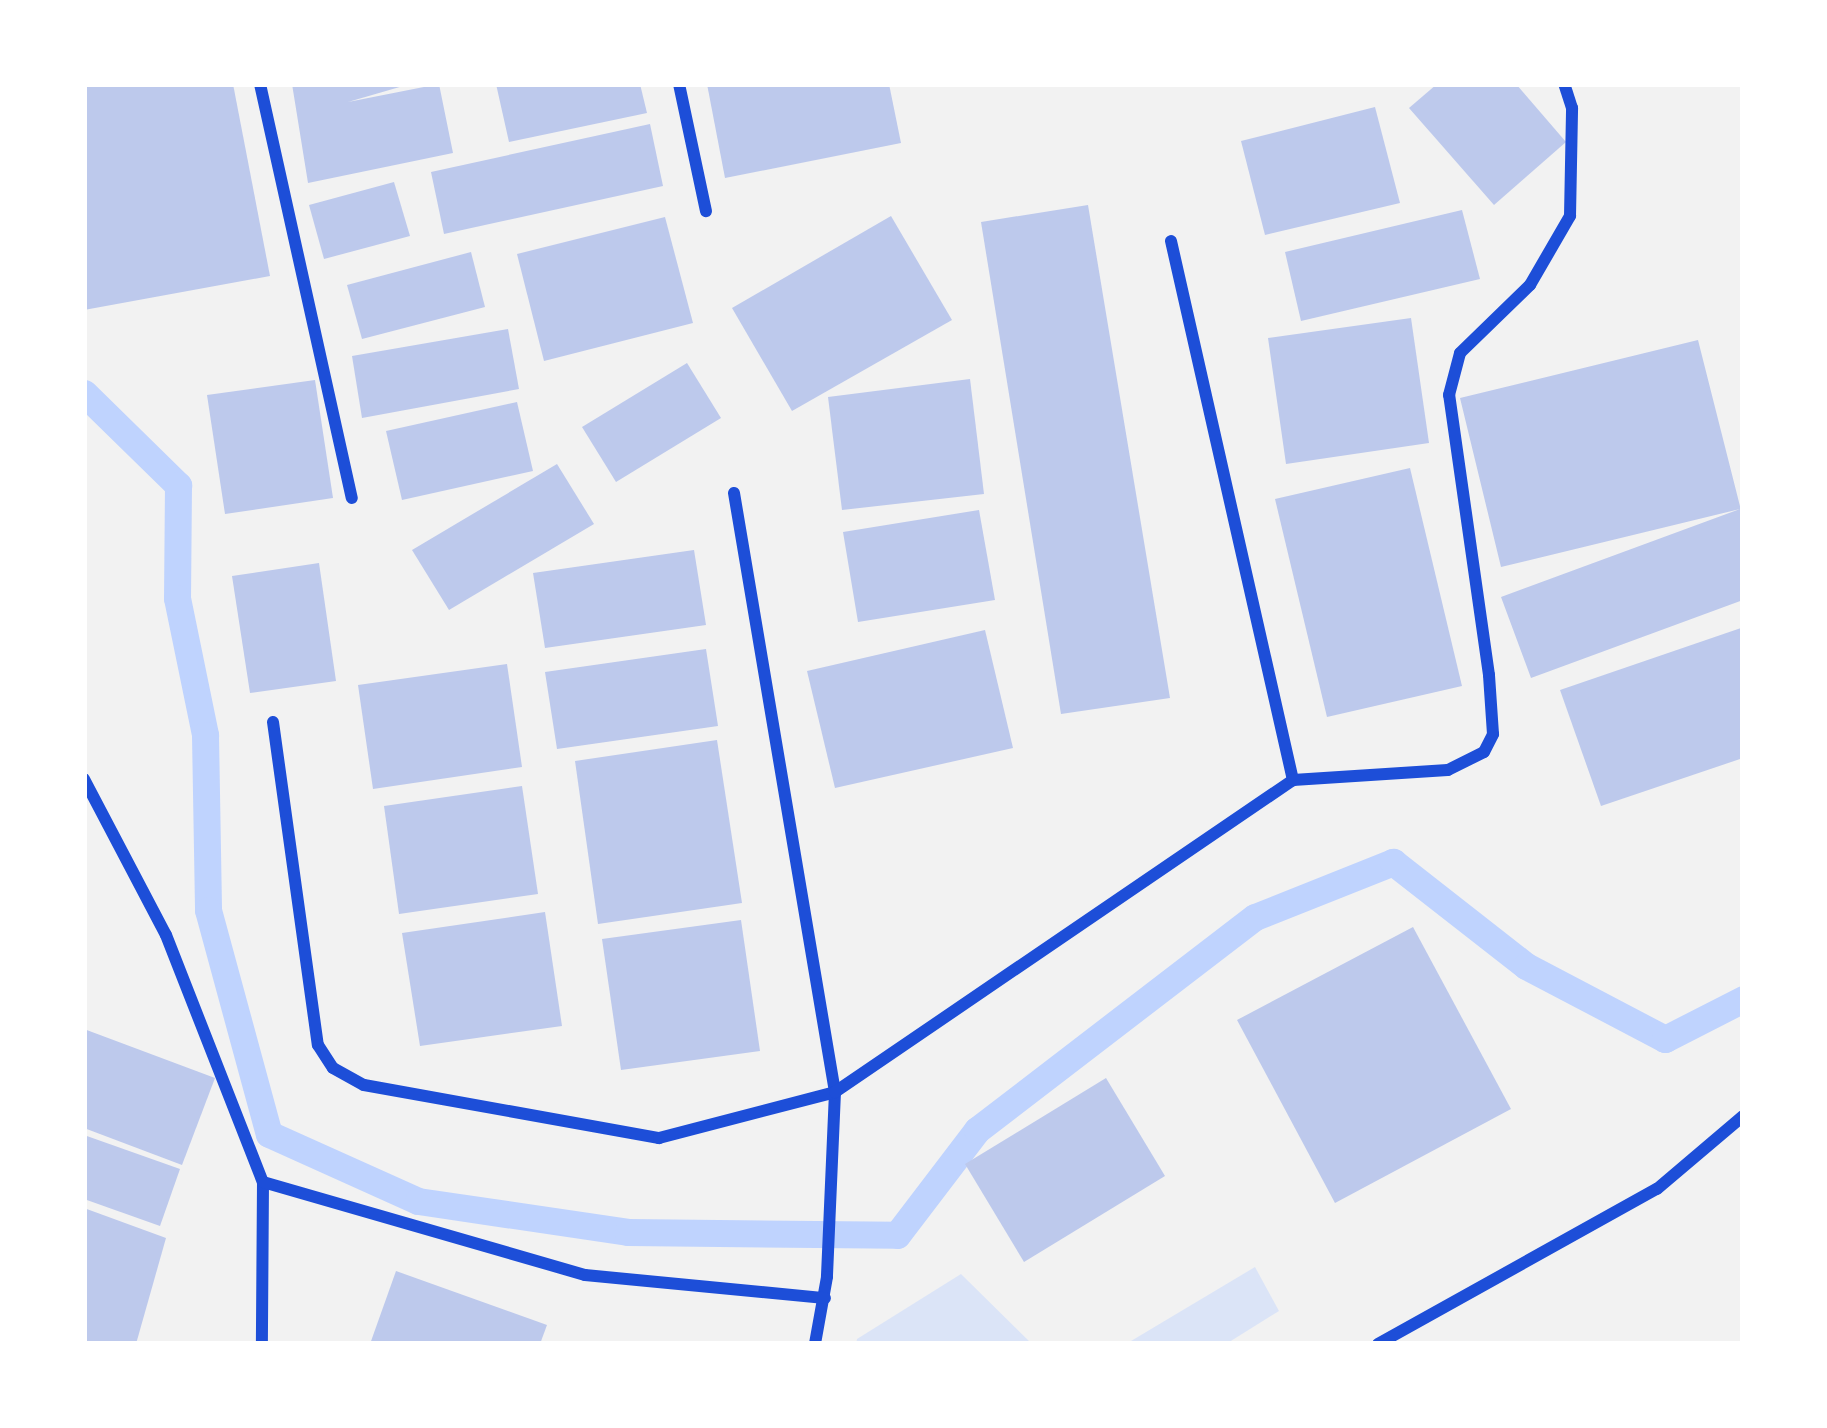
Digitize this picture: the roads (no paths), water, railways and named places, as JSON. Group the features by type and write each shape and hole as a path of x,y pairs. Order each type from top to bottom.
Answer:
{"street":[{"path":"260,84 352,499"},
{"path":"679,84 706,211"},
{"path":"273,722 318,1045 333,1068 364,1085 659,1138 835,1092 1293,780 1448,770 1484,752 1493,734 1489,676 1448,394 1460,353 1530,285 1570,216 1572,108 1564,84"},
{"path":"1171,241 1293,780"},
{"path":"734,493 835,1092 827,1277 814,1344"},
{"path":"84,779 166,934 263,1182 262,1344"},
{"path":"1378,1344 1657,1189 1743,1117"},
{"path":"263,1182 585,1275 825,1298"}],"waterway":[{"path":"84,393 178,485 177,598 205,735 208,910 269,1134 418,1201 628,1232 897,1235 977,1130 1255,917 1393,862 1526,966 1665,1039 1743,999"}]}
